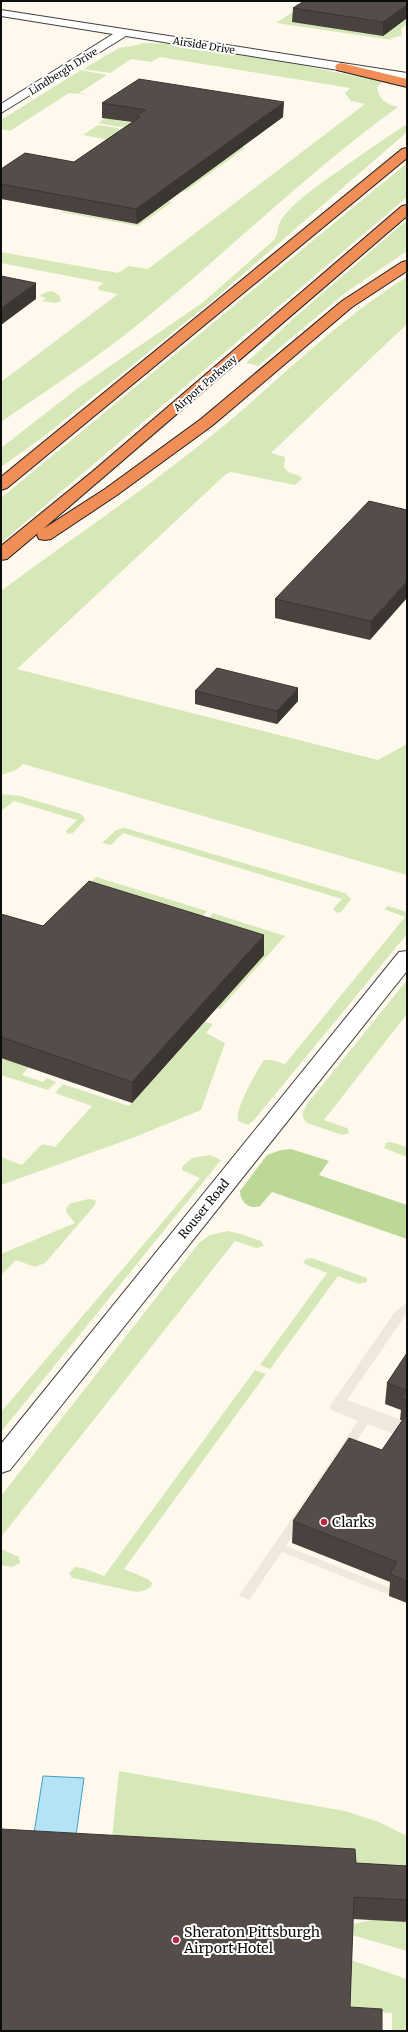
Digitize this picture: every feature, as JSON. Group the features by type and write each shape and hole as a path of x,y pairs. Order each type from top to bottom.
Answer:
{"highway":[{"path":"341,67 407,72"},
{"path":"341,67 407,83"},
{"path":"1,485 407,152"},
{"name":"Airport Parkway","path":"1,556 98,475 407,209"},
{"path":"1,564 111,492 207,422 342,309 407,265"}],"street":[{"name":"Airside Drive","path":"1,13 407,77"},
{"name":"Lindbergh Drive","path":"1,109 125,32"},
{"name":"Rouser Road","path":"1,1463 407,957"}],"green space":[{"path":"309,1 407,18 407,24 401,29 402,35 389,39 395,40 392,40 276,23"},
{"path":"141,43 201,47 262,57 383,81 377,87 379,95 387,103 398,107 333,157 178,292 129,332 75,372 1,422 1,382 118,294 99,290 98,287 104,283 1,263 1,252 118,273 129,266 148,269 365,104 351,101 345,93 350,88 160,57 151,62 131,59 110,73 83,69 119,48 142,44"},
{"path":"81,70 107,75 79,93 92,95 69,93 10,131 1,129 1,120"},
{"path":"105,118 144,125 120,127 98,123"},
{"path":"407,124 407,132 212,301 43,437 1,467 1,448 78,388 202,303 274,240 277,235 279,223 289,210 320,184"},
{"path":"98,125 118,128 120,131 109,140 83,135"},
{"path":"242,147 245,148 186,191 183,190"},
{"path":"407,163 407,197 1,543 1,498"},
{"path":"169,201 172,202 138,226 60,212 62,211 137,224"},
{"path":"407,220 407,251 345,293 258,366 246,363 293,319"},
{"path":"407,277 407,324 271,453 285,457 284,467 288,472 300,476 302,479 295,485 231,472 226,474 17,669 378,760 407,744 407,875 23,764 16,770 1,775 1,591 172,467 227,423 359,310"},
{"path":"52,291 59,295 61,301 55,303 42,301 46,298 39,296 46,292"},
{"path":"1,794 20,796 81,814 85,819 73,833 67,834 66,831 77,820 14,801 1,811"},
{"path":"125,828 345,893 351,899 342,911 337,913 333,909 342,899 123,833 111,845 102,843 116,830"},
{"path":"96,877 207,911 188,932 80,893"},
{"path":"388,906 407,912 407,934 254,1120 248,1125 238,1121 239,1109 264,1060 271,1060 285,1064 405,917 384,909"},
{"path":"213,913 285,936 220,1009 217,1008 194,933"},
{"path":"407,980 407,1014 324,1120 347,1128 349,1133 342,1135 307,1123 303,1118 303,1112 307,1104"},
{"path":"205,1022 213,1024 206,1033 225,1043 201,1110 135,1137 1,1185 1,1157 22,1165 42,1144 55,1147 92,1106 55,1093 63,1084 129,1106"},
{"path":"1,1058 29,1067 22,1075 43,1082 47,1078 56,1082 48,1090 1,1075"},
{"path":"391,1142 407,1147 407,1157 384,1148 386,1143"},
{"path":"291,1149 329,1161 319,1175 407,1205 407,1239 272,1192 260,1206 252,1207 243,1202 240,1191 267,1155 281,1150"},
{"path":"210,1155 221,1160 1,1432 1,1412 200,1178 182,1170 182,1167 192,1158"},
{"path":"89,1199 96,1200 95,1205 45,1263 35,1267 16,1260 1,1275 1,1254 75,1223 66,1212 67,1207 71,1203"},
{"path":"228,1231 261,1241 264,1246 256,1248 235,1241 1,1537 1,1496 199,1243 210,1235"},
{"path":"312,1258 367,1278 367,1282 359,1284 338,1276 270,1369 260,1365 327,1273 303,1262 306,1259"},
{"path":"255,1370 266,1374 124,1569 148,1579 152,1583 151,1587 137,1592 72,1578 69,1573 75,1567 83,1568 104,1576"},
{"path":"1,1549 19,1557 20,1563 12,1567 1,1565"},
{"path":"119,1771 345,1811 379,1822 407,1836 407,1889 110,1857"},
{"path":"372,1920 407,1922 407,1951 352,1935 353,1924"},
{"path":"351,1960 407,1979 407,2031 392,2031 392,2013 350,2010"}],"shaded area":[{"path":"407,1302 407,1313 347,1400 407,1422 404,1438 368,1424 286,1546 393,1589 389,1595 282,1552 249,1600 239,1596 358,1421 331,1410 330,1406 394,1313"}],"water":[{"path":"43,1776 84,1778 75,1843 33,1840"}],"building":[{"path":"304,1 407,1 407,5 383,22 293,8"},
{"path":"139,79 284,102 136,209 1,184 1,169 25,153 74,162 140,117 136,116 146,110 102,103"},
{"path":"1,276 36,283 1,308"},
{"path":"369,501 407,510 407,581 371,621 275,599"},
{"path":"217,668 298,688 277,711 195,691"},
{"path":"89,881 264,935 132,1082 1,1037 1,914 43,926"},
{"path":"407,1353 407,1400 401,1398 406,1390 387,1383"},
{"path":"407,1414 407,1581 390,1574 397,1562 293,1521 349,1438 382,1450"},
{"name":"Sheraton Pittsburgh Airport Hotel","path":"1,1829 355,1849 356,1863 407,1866 407,1900 354,1897 350,2007 382,2009 382,2031 1,2031"}],"place":[{"name":"Clarks","path":"324,1522"},
{"name":"Sheraton Pittsburgh Airport Hotel","path":"176,1940"}]}
